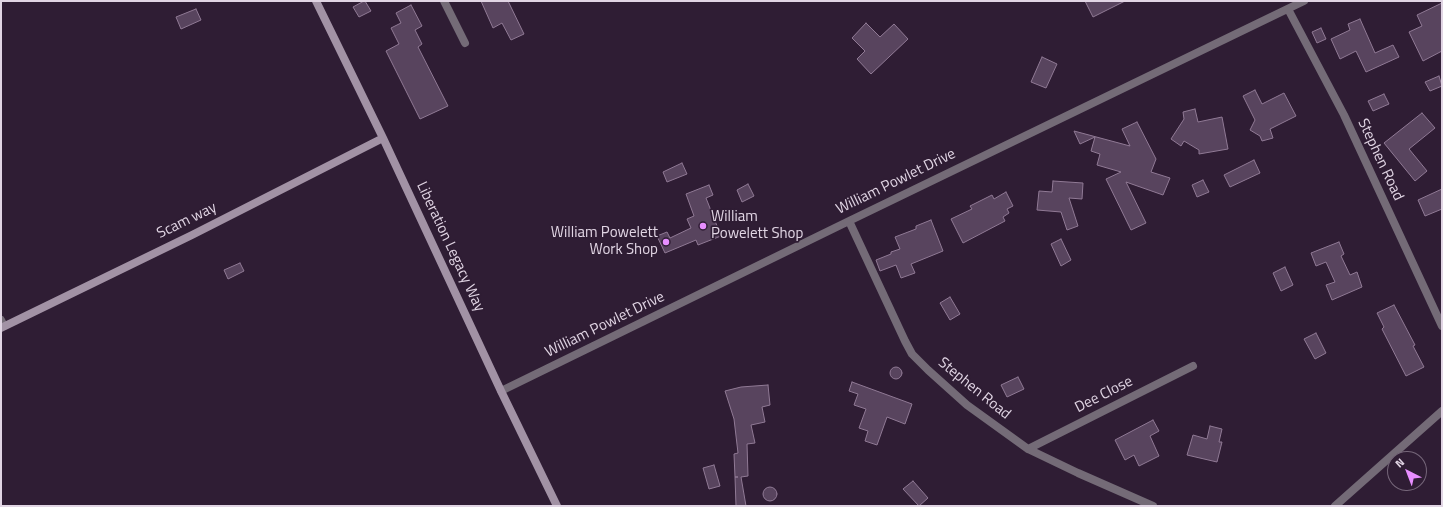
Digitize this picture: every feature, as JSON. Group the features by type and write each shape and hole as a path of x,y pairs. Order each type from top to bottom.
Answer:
{"main road":[{"name":"Liberation Legacy Way","path":"316,1 383,138 501,391 557,506"},
{"name":"Scam way","path":"2,325 192,235 383,138"}],"street":[{"path":"444,1 464,43"},
{"name":"William Powlet Drive","path":"501,391 1304,1"},
{"name":"Stephen Road","path":"1288,9 1344,115 1442,326"},
{"name":"Stephen Road","path":"849,221 904,341 912,354 928,370 966,405 1028,450 1154,506"},
{"name":"Dee Close","path":"1028,450 1192,366"},
{"path":"1335,506 1442,411"}],"building":[{"path":"364,1 371,11 359,17 353,7"},
{"path":"481,1 508,1 524,34 511,40 502,23 493,28"},
{"path":"1085,1 1125,1 1093,17"},
{"path":"1442,3 1442,51 1423,61 1409,32 1422,26 1417,15"},
{"path":"411,5 422,26 415,30 422,44 418,47 448,106 420,119 386,51 399,44 391,28 401,23 396,13"},
{"path":"196,9 201,20 181,29 176,17"},
{"path":"1360,19 1375,53 1393,45 1399,57 1366,72 1356,51 1340,59 1331,39 1350,30 1348,24"},
{"path":"866,23 880,37 894,24 908,39 871,74 857,59 865,51 852,38"},
{"path":"1321,28 1326,39 1317,43 1312,32"},
{"path":"1042,57 1057,64 1046,88 1031,82"},
{"path":"1439,76 1442,86 1430,91 1425,82"},
{"path":"1255,90 1262,104 1284,93 1296,116 1270,129 1273,138 1262,141 1260,136 1250,130 1255,120 1243,96"},
{"path":"1384,94 1389,104 1373,111 1368,101"},
{"path":"1195,109 1198,122 1222,117 1228,149 1199,154 1199,150 1184,141 1181,146 1171,139 1184,119 1183,112"},
{"path":"1422,113 1435,128 1409,149 1427,171 1415,181 1384,143"},
{"path":"1137,122 1156,159 1151,172 1170,178 1163,195 1126,182 1146,223 1131,230 1106,179 1121,172 1097,165 1100,154 1091,151 1095,137 1080,144 1074,131 1130,146 1122,129"},
{"path":"1254,160 1260,173 1230,187 1224,175"},
{"path":"682,163 687,174 667,182 663,172"},
{"path":"1203,180 1209,192 1197,197 1192,185"},
{"path":"1053,181 1083,183 1082,199 1069,198 1078,226 1067,230 1061,212 1037,210 1039,191 1052,192"},
{"path":"748,184 754,196 742,202 737,190"},
{"path":"709,185 713,195 706,198 721,236 698,245 696,240 665,253 657,236 667,232 670,238 691,228 687,219 694,216 686,194"},
{"path":"1442,189 1442,209 1425,216 1418,200"},
{"path":"1006,192 1013,206 1007,209 1009,213 1003,217 1005,221 963,243 951,219 972,209 970,206 992,195 994,199"},
{"path":"931,220 943,251 911,264 915,273 901,278 896,265 880,271 876,260 900,249 895,237 916,229 916,226"},
{"path":"1061,239 1071,260 1061,266 1051,244"},
{"path":"1339,242 1344,254 1341,256 1350,275 1357,272 1362,287 1332,300 1326,285 1335,282 1326,262 1316,266 1311,253"},
{"path":"240,263 244,271 228,279 224,270"},
{"path":"1285,267 1293,285 1281,291 1273,273"},
{"path":"950,297 960,314 950,320 940,303"},
{"path":"1394,305 1415,345 1413,346 1424,367 1406,376 1382,329 1384,327 1377,313"},
{"path":"1316,333 1326,353 1315,359 1304,339"},
{"path":"898,367 901,368 901,378 894,379 891,378 890,371 891,368"},
{"path":"1018,377 1024,389 1007,397 1001,385"},
{"path":"852,382 912,404 905,424 887,417 877,445 865,441 868,431 859,428 866,409 854,405 858,394 849,391"},
{"path":"768,385 770,405 762,407 765,422 751,425 755,443 747,444 748,476 741,477 746,506 736,506 734,454 738,453 734,419 725,391 741,387"},
{"path":"1153,420 1159,431 1150,436 1159,456 1139,466 1134,455 1125,460 1115,440"},
{"path":"1210,426 1222,429 1219,442 1222,442 1217,462 1187,455 1193,435 1207,439"},
{"path":"714,465 720,486 709,489 703,468"},
{"path":"913,481 928,498 919,506 903,489"},
{"path":"770,487 775,489 777,494 775,499 770,501 765,499 763,494 765,489"}],"place":[{"name":"William Powelett Shop","path":"703,226"},
{"name":"William Powelett Work Shop","path":"666,242"}]}
